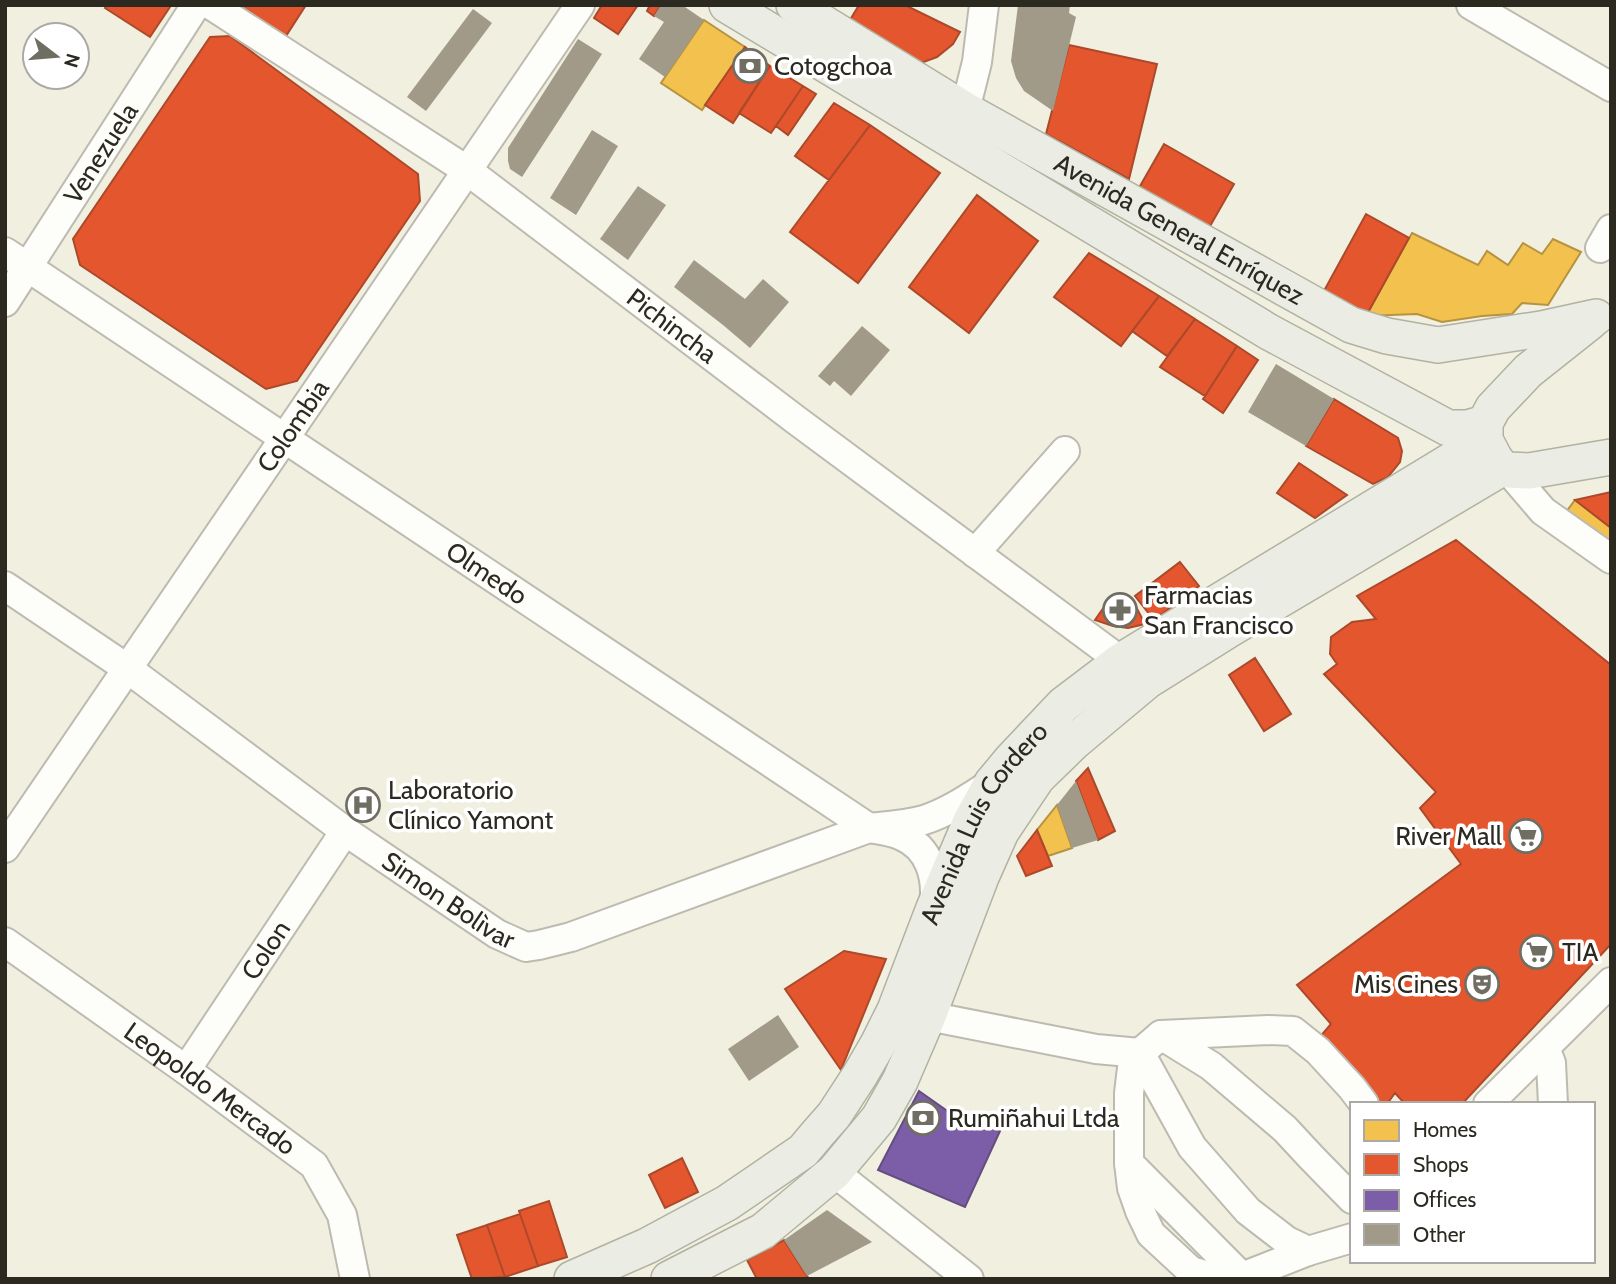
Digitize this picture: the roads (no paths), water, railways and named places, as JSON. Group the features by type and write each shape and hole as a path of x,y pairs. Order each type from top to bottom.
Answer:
{"main road":[{"name":"Avenida General Enríquez","path":"727,5 1269,332 1448,428 1467,428 1495,450 1529,471 1611,457"},
{"name":"Avenida General Enríquez","path":"794,5 965,110 1351,325 1388,336 1438,345 1541,329 1603,315"},
{"path":"1495,450 1493,408 1528,372 1603,315"},
{"name":"Avenida Luis Cordero","path":"572,1279 647,1246 727,1203 803,1151 834,1115 860,1075 895,1010 971,821 992,783 1063,705 1121,662 1495,450"},
{"name":"Avenida Luis Cordero","path":"669,1279 763,1231 834,1172 879,1118 900,1081 928,1016 981,877 1002,832 1037,778 1074,742 1147,681 1241,622 1495,450"}],"street":[{"name":"Venezuela","path":"5,302 17,260 196,5"},
{"name":"Pichincha","path":"211,5 468,171 1121,662"},
{"name":"Colombia","path":"5,848 580,5"},
{"path":"965,110 977,62 984,5"},
{"path":"1471,5 1611,87"},
{"name":"Olmedo","path":"17,260 869,828 901,835 915,843 926,857 933,873 936,890 934,908"},
{"path":"1495,450 1543,511 1611,559"},
{"path":"975,553 1065,451"},
{"name":"Simon Bolìvar","path":"5,586 128,668 345,831 497,934 526,947 571,937 869,828 904,824 940,814 992,783"},
{"name":"Colon","path":"186,1070 345,831"},
{"name":"Leopoldo Mercado","path":"5,942 186,1070 314,1165 342,1215 355,1279"},
{"path":"1490,1102 1611,982"},
{"path":"928,1016 1096,1049 1268,1030 1293,1031 1318,1051 1362,1102"},
{"path":"1150,1044 1132,1068 1129,1093 1129,1163 1232,1278 1350,1239"},
{"path":"1150,1044 1210,1066 1286,1129 1350,1197"},
{"path":"1150,1044 1192,1147 1248,1211 1287,1241 1308,1251"},
{"path":"1545,1048 1551,1063 1553,1102"},
{"path":"834,1172 969,1279"}],"place":[{"name":"Cotogchoa","path":"750,66"},
{"name":"Farmacias San Francisco","path":"1120,610"},
{"name":"Laboratorio Clínico Yamont","path":"363,805"},
{"name":"River Mall","path":"1526,836"},
{"name":"TIA","path":"1537,952"},
{"name":"Mis Cines","path":"1482,984"},
{"name":"Rumiñahui Ltda","path":"923,1118"}]}
